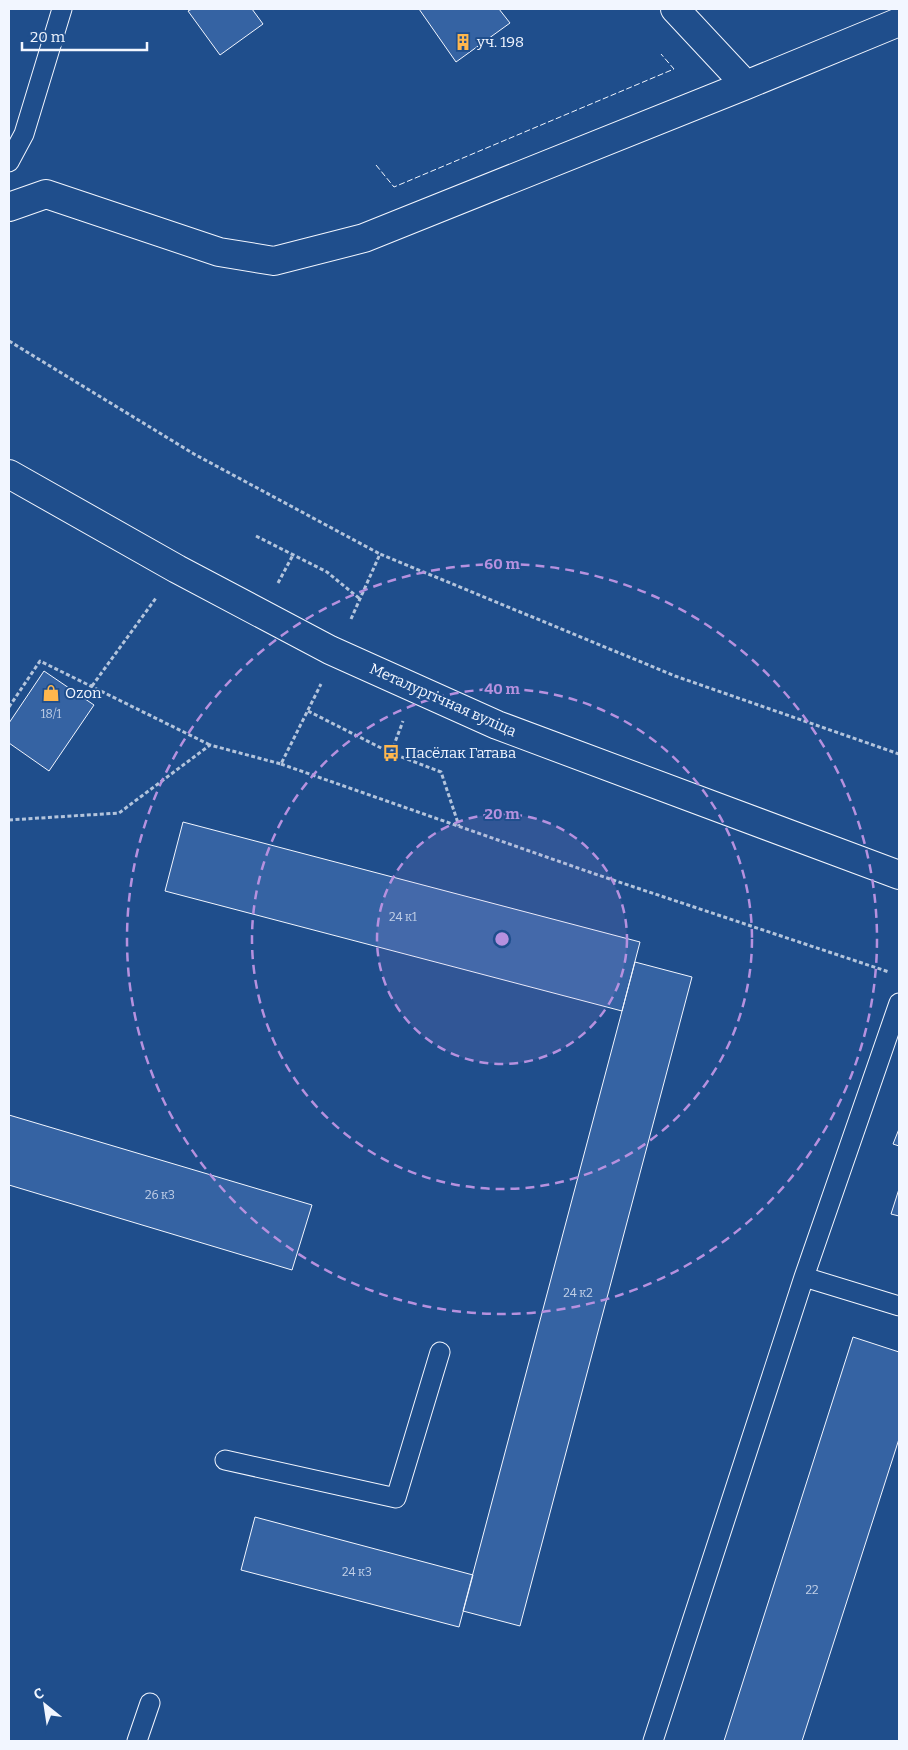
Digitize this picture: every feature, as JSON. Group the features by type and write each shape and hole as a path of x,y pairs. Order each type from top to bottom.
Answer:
{"street":[{"path":"675,9 746,85"},
{"path":"9,206 46,194 219,252 274,261 364,238 899,22"},
{"name":"Металургічная вуліца","path":"9,474 176,569 330,650 497,725 899,875"}],"lane":[{"path":"9,162 24,134 62,9"},
{"path":"653,1741 804,1277 899,1003"},
{"path":"804,1277 899,1306"},
{"path":"225,1460 396,1498 440,1352"},
{"path":"137,1741 150,1703"}],"path":[{"path":"9,341 194,454 380,554"},
{"path":"256,536 328,572 360,599"},
{"path":"92,686 176,569"},
{"path":"9,707 40,661 210,745"},
{"path":"308,711 391,753 441,772 459,826"},
{"path":"281,764 890,972"}],"building":[{"path":"192,9 252,9 263,24 220,55 188,11"},
{"name":"уч. 198","path":"419,9 499,9 510,23 456,62"},
{"path":"44,671 94,705 49,771 9,743 9,723"},
{"path":"183,822 640,942 622,1011 165,891"},
{"path":"635,962 692,977 520,1626 463,1611"},
{"path":"9,1115 312,1205 292,1270 9,1185"},
{"path":"899,1129 899,1146 893,1144"},
{"path":"899,1189 899,1216 891,1214"},
{"path":"853,1337 899,1352 899,1439 802,1741 724,1741"},
{"path":"255,1517 473,1575 459,1627 241,1570"}],"fence":[{"path":"376,165 394,187 674,69 661,54"}],"place":[{"name":"уч. 198","path":"463,42"},
{"name":"Ozon","path":"51,693"},
{"name":"Пасёлак Гатава","path":"391,753"}]}
